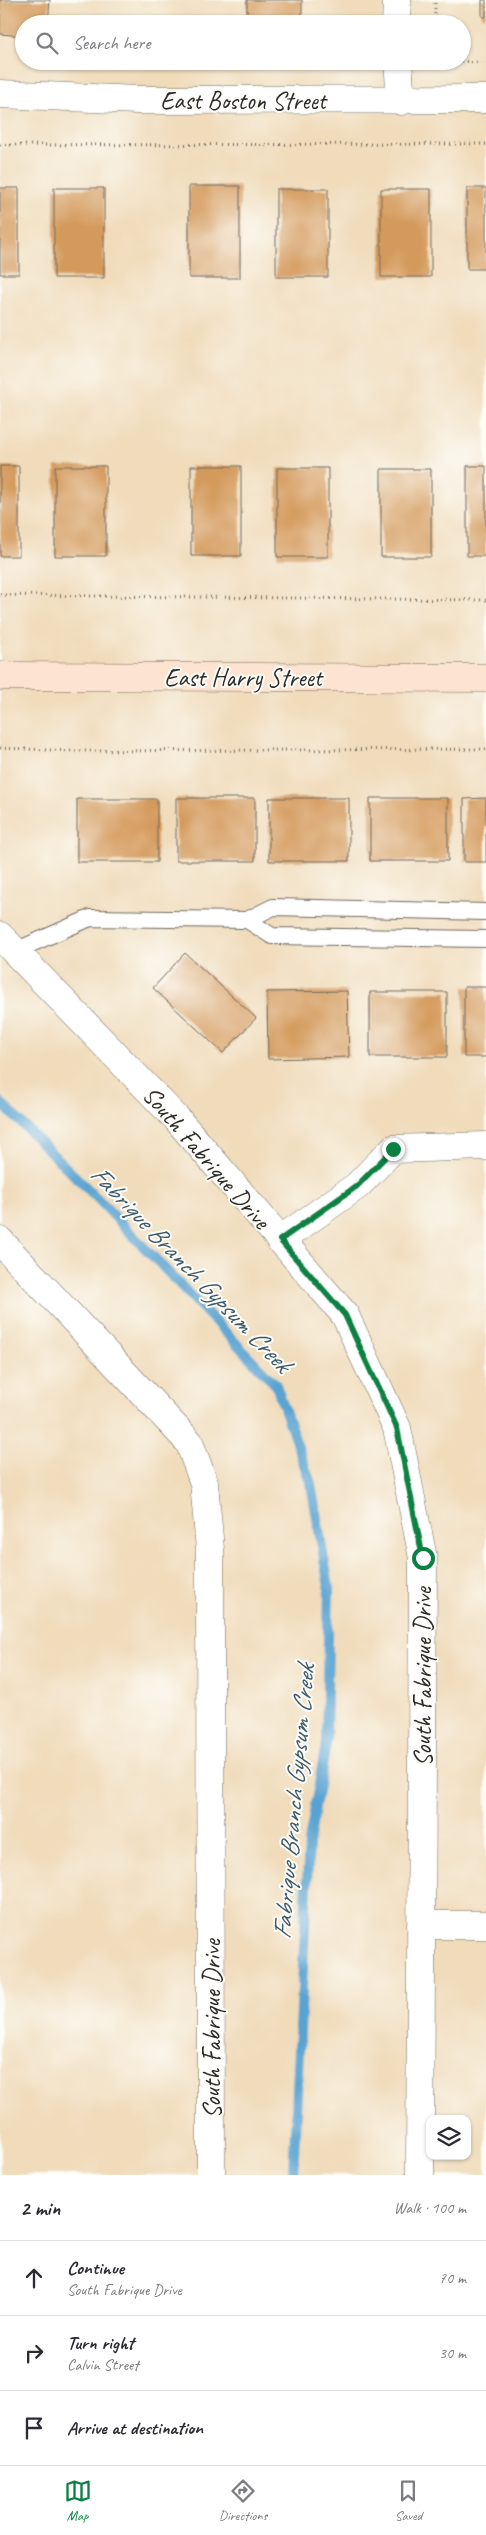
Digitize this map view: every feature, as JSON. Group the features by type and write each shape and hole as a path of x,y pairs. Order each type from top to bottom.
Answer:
{"main road":[{"name":"East Harry Street","path":"0,676 486,678"}],"street":[{"path":"396,15 397,0"},
{"path":"399,70 401,101"},
{"name":"East Boston Street","path":"0,94 137,100 401,101 486,99"},
{"name":"South Fabrique Drive","path":"7,943 177,1119 345,1315 397,1428 423,1558 420,2175"},
{"path":"280,1240 357,1186 393,1149 486,1146"},
{"name":"South Fabrique Drive","path":"0,1241 189,1442 204,1483 210,1559 211,2175"},
{"path":"421,1925 486,1925"}],"lane":[{"path":"7,943 90,918 247,920 273,907 486,912"},
{"path":"423,911 423,938"},
{"path":"247,920 272,936 486,938"}],"path":[{"path":"435,0 435,15"},
{"path":"471,62 486,63"},
{"path":"0,145 486,144"},
{"path":"0,595 486,600"},
{"path":"0,748 72,751 486,749"}],"building":[{"path":"0,0 50,0 49,15 15,15 15,35 0,34"},
{"path":"247,0 302,0 302,15 247,15"},
{"path":"482,0 486,0 486,17 482,17"},
{"path":"189,186 240,186 240,278 189,278"},
{"path":"0,188 19,188 19,274 0,274"},
{"path":"54,188 104,188 104,278 54,278"},
{"path":"467,188 486,188 486,269 467,269"},
{"path":"276,189 328,189 328,277 276,277"},
{"path":"381,189 431,189 431,277 381,277"},
{"path":"0,466 19,466 19,556 0,556"},
{"path":"55,466 106,466 106,556 55,556"},
{"path":"191,466 241,466 241,556 191,556"},
{"path":"467,466 486,466 486,556 467,556"},
{"path":"277,468 328,468 328,557 277,557"},
{"path":"381,469 431,469 431,557 381,557"},
{"path":"176,798 255,798 255,861 176,861"},
{"path":"269,798 349,798 349,861 269,861"},
{"path":"370,798 448,798 448,861 370,861"},
{"path":"486,798 486,862 464,862 464,799"},
{"path":"77,799 157,799 157,862 77,862"},
{"path":"185,953 256,1018 223,1053 153,988"},
{"path":"464,987 486,987 486,1057 464,1057"},
{"path":"347,991 349,1057 268,1059 267,992"},
{"path":"370,992 447,992 447,1057 370,1057"}],"waterway":[{"name":"Fabrique Branch Gypsum Creek","path":"0,1102 97,1198 276,1385 311,1484 329,1587 326,1744 309,1842 293,2175"}],"route":[{"path":"393,1149 357,1186 280,1240 345,1315 397,1428 423,1558"}]}
